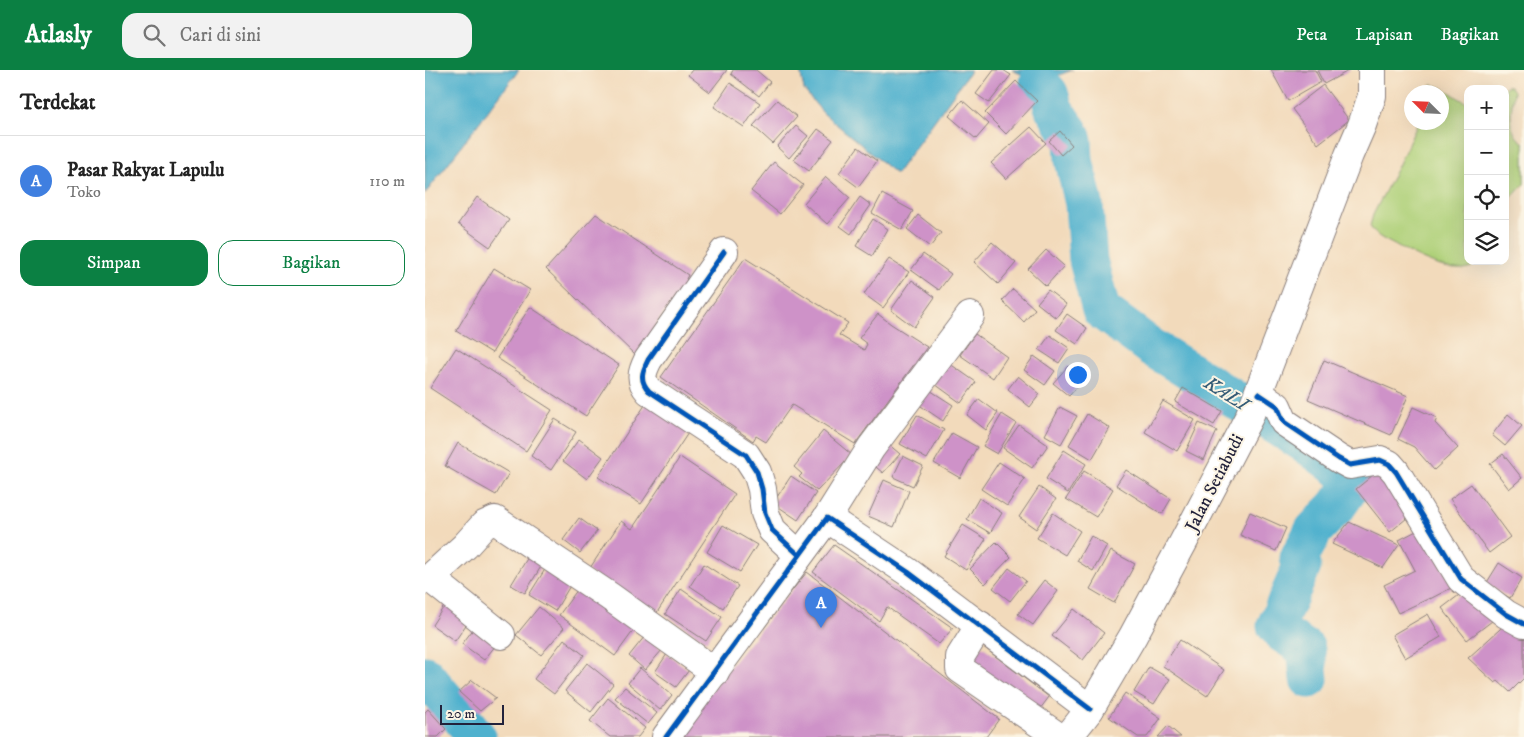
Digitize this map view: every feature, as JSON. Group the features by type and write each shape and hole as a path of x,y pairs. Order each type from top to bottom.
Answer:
{"main road":[{"name":"Jalan Setiabudi","path":"1067,737 1090,708 1133,636 1185,541 1255,404 1345,164 1363,125 1372,96 1372,70"},
{"path":"724,252 648,360 641,377 644,386 649,391 746,454 757,472 765,513 771,530 799,555"},
{"path":"666,737 827,518 871,448 970,316"},
{"path":"1255,404 1277,406 1283,422 1350,465 1380,460 1389,464 1396,472 1461,580 1506,614 1524,624"},
{"path":"827,518 908,572 1090,708"},
{"path":"501,635 428,579 465,546 484,525 495,520 609,596 715,672"},
{"path":"980,625 960,657 960,669 1059,737"}],"green space":[{"path":"1509,86 1514,91 1511,112 1512,126 1514,133 1524,143 1524,184 1509,203"},
{"path":"1449,92 1464,101 1464,265 1475,265 1462,269 1439,266 1382,238 1372,230 1370,226 1373,215 1415,130 1449,130"}],"water":[{"path":"425,70 519,70 425,194"},
{"path":"800,70 971,70 896,174 823,113 804,90"},
{"path":"1012,70 1073,70 1039,82"}],"building":[{"path":"692,70 727,70 710,92 688,75"},
{"path":"733,70 756,70 770,82 759,96 731,74"},
{"path":"994,70 1003,70 1011,75 989,103 976,94"},
{"path":"1271,70 1315,70 1321,82 1288,101"},
{"path":"1317,70 1350,70 1324,84"},
{"path":"1016,81 1037,101 1006,134 985,113"},
{"path":"730,83 760,103 744,127 714,107"},
{"path":"1323,85 1349,120 1318,144 1292,109"},
{"path":"777,100 797,117 773,144 753,126"},
{"path":"962,100 989,124 976,139 949,116"},
{"path":"796,126 808,136 789,158 777,147"},
{"path":"1031,127 1046,143 1006,179 991,163"},
{"path":"818,129 833,140 809,171 794,160"},
{"path":"1060,131 1072,145 1061,155 1049,141"},
{"path":"858,147 877,161 858,187 839,173"},
{"path":"774,162 803,185 780,214 751,191"},
{"path":"826,177 850,198 827,224 804,203"},
{"path":"882,194 913,211 902,230 872,213"},
{"path":"477,197 509,220 490,247 458,224"},
{"path":"860,197 871,205 851,234 840,226"},
{"path":"596,214 688,275 686,279 688,281 661,317 636,356 546,269"},
{"path":"918,215 941,233 930,247 907,229"},
{"path":"873,219 888,229 872,256 856,246"},
{"path":"992,242 1016,263 998,284 974,262"},
{"path":"1046,250 1064,266 1046,286 1028,269"},
{"path":"923,254 951,274 939,290 911,270"},
{"path":"745,258 848,323 839,335 864,350 867,344 859,338 878,314 927,347 855,444 792,405 766,442 756,436 753,441 661,377"},
{"path":"889,259 909,272 883,308 864,294"},
{"path":"494,268 530,290 492,353 456,331"},
{"path":"912,280 935,297 914,327 891,310"},
{"path":"1013,289 1035,309 1024,322 1002,301"},
{"path":"1048,290 1066,304 1056,318 1037,303"},
{"path":"530,307 619,365 586,416 497,358"},
{"path":"1067,314 1087,328 1077,344 1056,330"},
{"path":"975,334 1007,357 993,378 960,355"},
{"path":"1050,335 1069,348 1059,363 1039,350"},
{"path":"456,348 552,410 526,451 430,388"},
{"path":"1034,356 1055,371 1045,385 1024,370"},
{"path":"943,359 976,382 961,403 928,379"},
{"path":"1324,360 1408,396 1391,435 1308,399"},
{"path":"1068,366 1084,379 1069,396 1053,383"},
{"path":"1018,376 1040,394 1030,407 1008,389"},
{"path":"925,387 953,405 943,421 915,402"},
{"path":"1183,388 1222,411 1214,425 1175,402"},
{"path":"979,399 998,413 986,430 967,415"},
{"path":"1163,401 1195,420 1177,451 1145,432"},
{"path":"647,402 690,430 641,504 598,477"},
{"path":"1060,407 1077,416 1061,444 1045,435"},
{"path":"1413,407 1437,418 1435,423 1458,448 1434,470 1414,447 1398,439"},
{"path":"1002,414 1016,423 997,454 983,446"},
{"path":"1087,414 1110,428 1092,459 1069,445"},
{"path":"1508,414 1522,426 1505,446 1492,435"},
{"path":"917,415 944,430 927,459 900,444"},
{"path":"555,419 576,432 551,470 531,456"},
{"path":"1199,423 1217,431 1204,460 1186,451"},
{"path":"1019,425 1048,445 1032,468 1003,448"},
{"path":"823,431 852,455 817,491 799,477 802,474 794,467"},
{"path":"952,433 977,447 960,478 934,463"},
{"path":"579,439 603,457 587,479 563,461"},
{"path":"458,443 509,473 496,495 445,466"},
{"path":"887,443 900,454 883,473 870,462"},
{"path":"1064,450 1086,464 1068,493 1046,479"},
{"path":"1503,454 1522,478 1509,489 1490,464"},
{"path":"903,456 923,466 913,486 893,477"},
{"path":"680,457 735,494 654,617 588,571 621,521 632,529"},
{"path":"999,462 1025,479 1007,506 981,489"},
{"path":"1384,466 1418,509 1390,532 1356,489"},
{"path":"1126,470 1171,499 1162,514 1116,485"},
{"path":"1084,471 1113,489 1096,517 1066,499"},
{"path":"791,476 816,493 798,520 773,503"},
{"path":"884,480 909,491 894,527 868,516"},
{"path":"1471,484 1510,537 1489,553 1450,499"},
{"path":"1039,487 1056,499 1036,529 1019,517"},
{"path":"979,498 1002,513 990,533 967,519"},
{"path":"1250,512 1286,528 1276,551 1240,535"},
{"path":"1053,513 1080,531 1065,555 1037,538"},
{"path":"579,518 597,531 580,553 563,540"},
{"path":"1349,522 1399,545 1383,568 1332,544"},
{"path":"723,525 757,545 740,572 707,552"},
{"path":"963,525 986,539 966,570 944,556"},
{"path":"1422,528 1453,587 1398,613 1384,585 1415,570 1399,540"},
{"path":"1091,536 1107,546 1093,571 1077,561"},
{"path":"996,542 1011,557 985,584 970,569"},
{"path":"834,545 953,628 939,644 887,607 879,621 813,572"},
{"path":"1111,551 1135,564 1114,603 1090,589"},
{"path":"531,552 545,560 525,593 511,585"},
{"path":"549,563 574,579 555,611 529,595"},
{"path":"1499,563 1522,578 1510,598 1486,584"},
{"path":"704,564 738,586 723,608 690,586"},
{"path":"1009,568 1026,581 1010,601 993,588"},
{"path":"807,572 999,719 986,737 676,737 699,705"},
{"path":"1044,580 1058,591 1033,625 1018,614"},
{"path":"583,582 639,623 615,656 559,615"},
{"path":"681,589 722,617 706,641 665,614"},
{"path":"1467,589 1492,621 1467,640 1442,608"},
{"path":"448,600 472,616 455,641 432,625"},
{"path":"539,607 564,628 541,655 516,635"},
{"path":"1074,609 1104,633 1083,660 1052,636"},
{"path":"1428,614 1441,637 1405,658 1392,635"},
{"path":"1510,620 1524,630 1524,678 1510,692 1498,681 1495,683 1468,658"},
{"path":"478,623 500,640 484,660 462,644"},
{"path":"645,636 662,650 645,670 629,656"},
{"path":"564,639 584,655 554,694 534,679"},
{"path":"1180,640 1224,670 1207,696 1163,666"},
{"path":"982,646 1049,697 1037,713 970,661"},
{"path":"667,654 689,670 676,687 655,672"},
{"path":"587,663 613,684 591,712 565,691"},
{"path":"1149,667 1170,679 1154,704 1134,692"},
{"path":"640,668 672,695 660,710 628,683"},
{"path":"472,680 496,698 480,711 459,692"},
{"path":"625,687 657,713 648,724 615,698"},
{"path":"1125,693 1161,718 1147,737 1138,737 1109,717"},
{"path":"608,698 645,728 638,737 610,737 590,721"},
{"path":"428,709 446,729 438,737 425,737 425,712"},
{"path":"1168,726 1181,737 1158,737"}],"waterway":[{"name":"KALI","path":"1039,82 1049,93 1054,109 1073,140 1074,160 1084,204 1088,260 1101,310 1151,347 1307,445 1345,473 1353,483 1337,506 1314,530 1299,558 1302,566 1276,626 1283,634 1306,649 1309,679"},
{"path":"425,675 477,737"}],"cycle path":[{"path":"724,252 648,360 643,372 643,380 649,391 746,455 757,472 762,489 765,513 772,530 799,555"},
{"path":"1259,394 1277,406 1284,422 1350,465 1380,460 1389,464 1396,472 1461,579 1506,614 1524,624"},
{"path":"666,737 827,518 908,572 1090,709"}],"place":[{"name":"Pasar Rakyat Lapulu","path":"821,628"}]}
